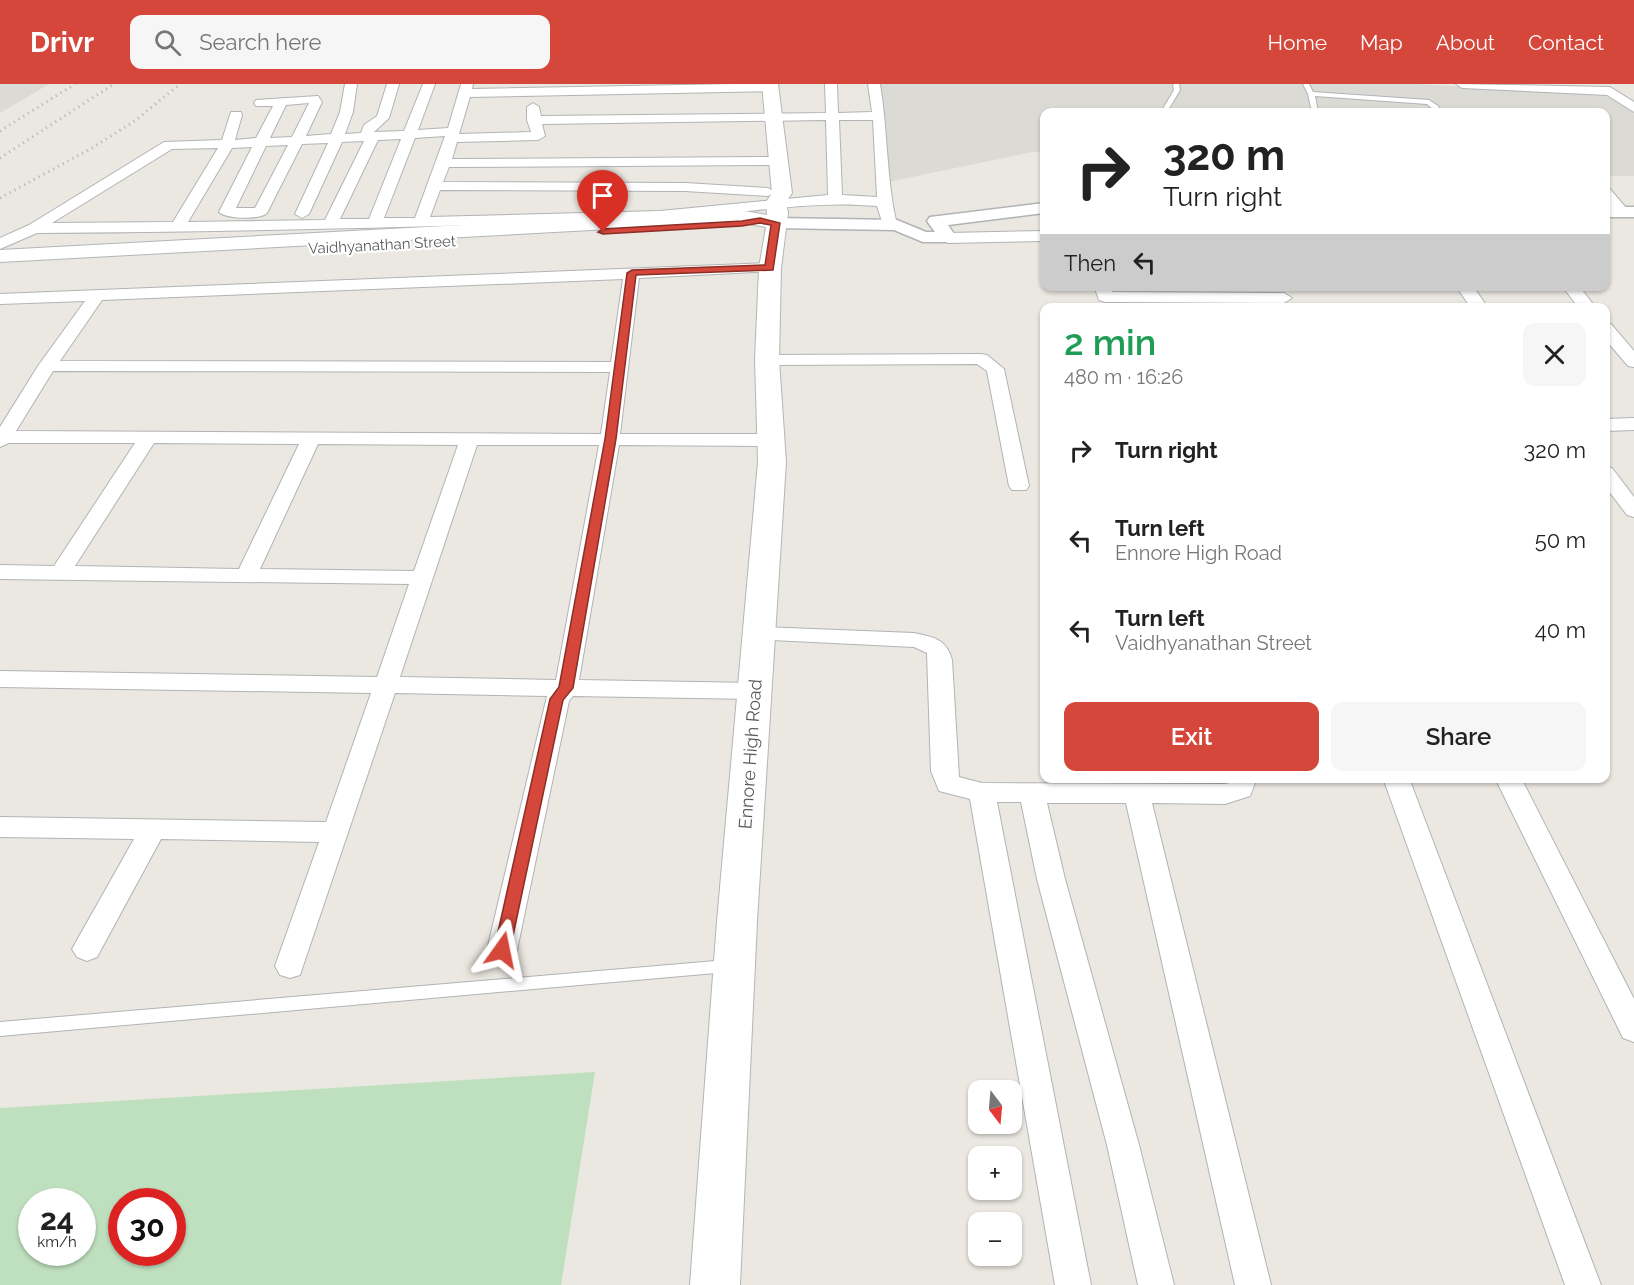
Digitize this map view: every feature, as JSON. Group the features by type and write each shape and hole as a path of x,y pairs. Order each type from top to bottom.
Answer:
{"main road":[{"name":"Ennore High Road","path":"715,1285 754,691 772,462 767,360 770,268 779,161 770,85"},
{"name":"Vaidhyanathan Street","path":"3,257 428,242 742,224 774,210"}],"street":[{"path":"302,214 352,93 351,84"},
{"path":"333,219 370,136 369,128 383,118 393,84"},
{"path":"375,223 429,84"},
{"path":"831,84 835,201"},
{"path":"874,84 879,116 885,206 889,225"},
{"path":"1462,84 1605,87 1631,91"},
{"path":"422,222 466,88 770,85"},
{"path":"1605,87 1634,108"},
{"path":"3,257 34,228 169,145 408,134 538,136 533,120 530,88"},
{"path":"260,104 315,99 315,105 260,213"},
{"path":"282,101 226,212 302,214 375,223 774,210 835,201 872,201 881,202 885,206"},
{"path":"177,228 227,144 236,115"},
{"path":"533,120 879,116"},
{"path":"553,162 555,144"},
{"path":"443,163 779,161"},
{"path":"435,186 685,188 774,210 897,225 923,237 1040,236"},
{"path":"1610,199 1620,212"},
{"path":"948,238 936,221 1040,208"},
{"path":"34,228 177,228 333,219"},
{"path":"0,298 770,268"},
{"path":"502,950 557,699 566,688 610,439 632,273"},
{"path":"1574,291 1584,303"},
{"path":"2,439 47,366 97,295"},
{"path":"1105,297 1209,302 1284,297"},
{"path":"1610,334 1634,362"},
{"path":"767,360 981,359 995,369 1019,486"},
{"path":"47,366 620,367"},
{"path":"1610,425 1634,424"},
{"path":"2,439 149,436 771,440"},
{"path":"60,573 149,436"},
{"path":"246,576 312,437"},
{"path":"290,966 470,438"},
{"path":"1610,479 1634,511"},
{"path":"0,572 423,578"},
{"path":"759,634 914,640 928,643 938,650 944,771 948,784 982,792 1225,794 1241,789 1243,783"},
{"path":"0,679 754,691"},
{"path":"1398,783 1583,1285"},
{"path":"1511,783 1634,1029"},
{"path":"982,792 1073,1285"},
{"path":"1032,793 1051,879 1123,1145 1156,1285"},
{"path":"1137,794 1253,1285"},
{"path":"0,827 336,832"},
{"path":"87,949 153,829"}],"lane":[{"path":"1166,108 1177,90 1176,84"},
{"path":"1306,84 1314,108"},
{"path":"1311,94 1421,101 1432,104 1436,108"},
{"path":"0,1029 735,966"}],"shaded area":[{"path":"0,84 49,84 0,113"},
{"path":"879,84 1416,84 1608,95 1634,113 1634,176 1610,176 1610,108 1040,108 1040,152 888,182"}],"green space":[{"path":"595,1072 561,1285 0,1285 0,1108"}],"railway":[{"path":"0,131 75,84"},
{"path":"0,158 114,84"},
{"path":"0,198 92,148 136,120 180,84"}],"route":[{"path":"502,950 557,699 566,688 610,439 632,273 770,268 775,223 760,220 742,224 603,232"}]}
